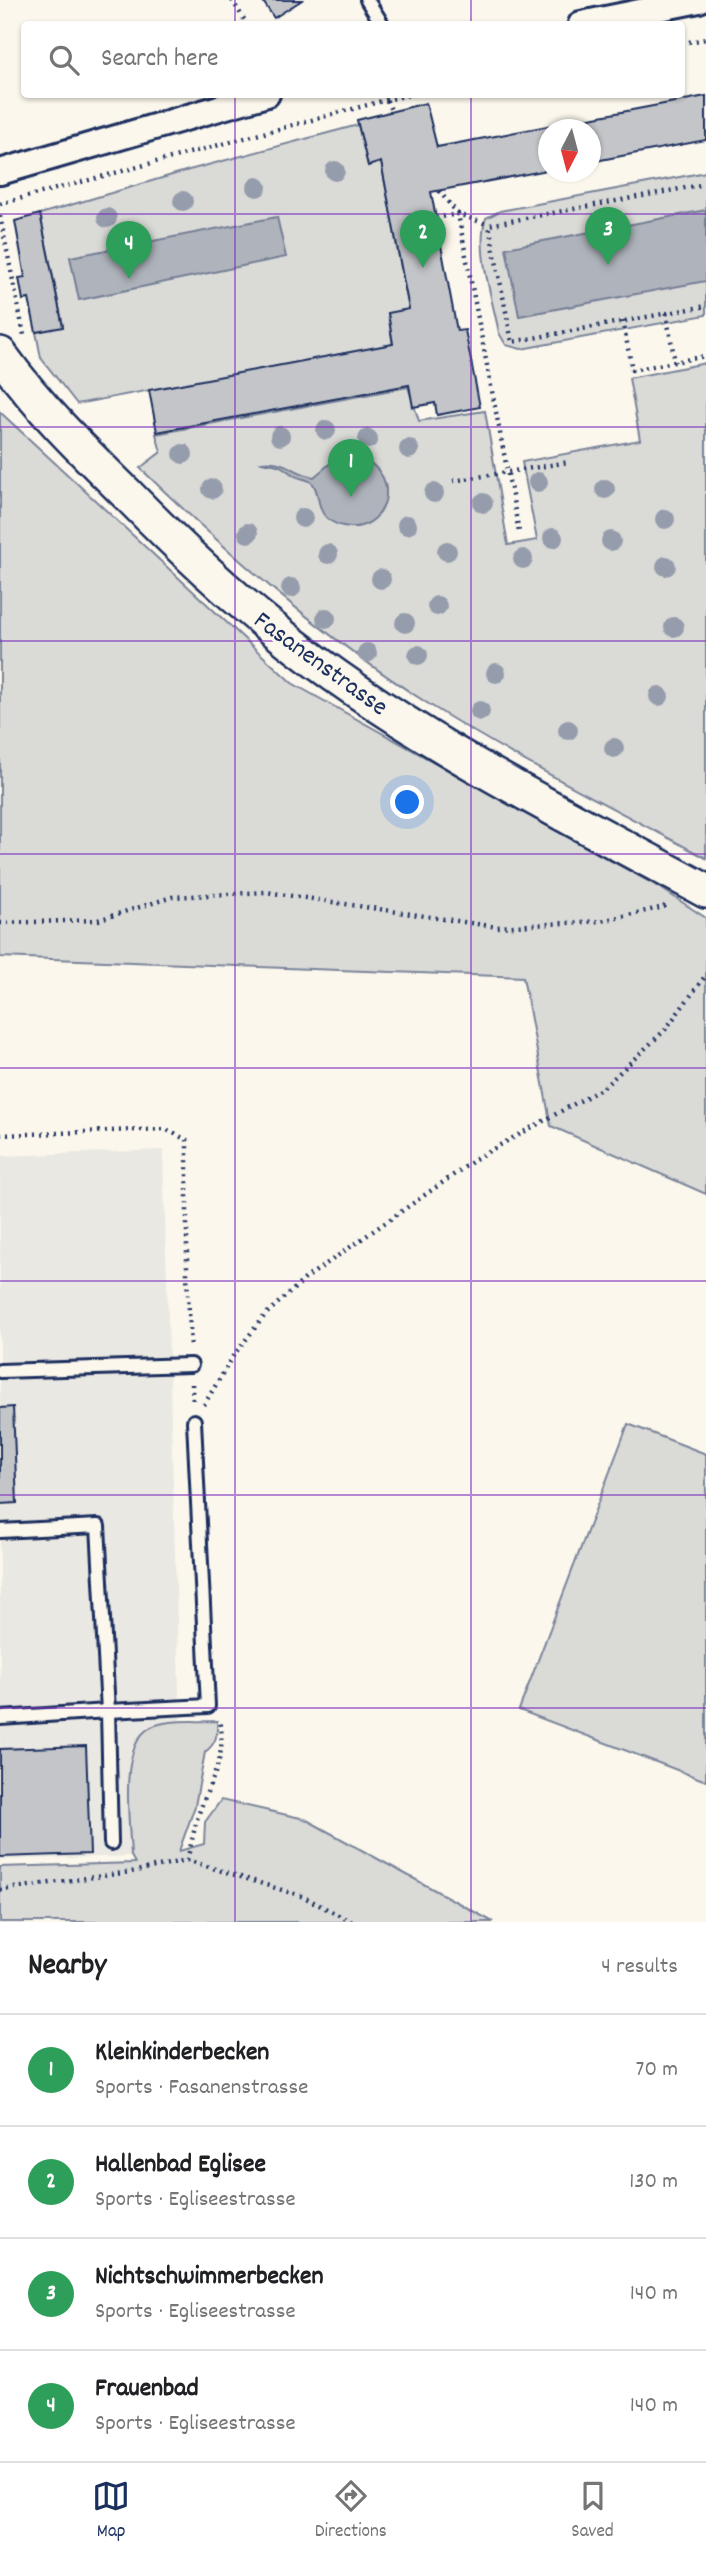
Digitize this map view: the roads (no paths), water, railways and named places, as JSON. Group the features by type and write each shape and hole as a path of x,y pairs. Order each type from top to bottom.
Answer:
{"main road":[{"name":"Fasanenstrasse","path":"12,345 37,404 173,540 277,633 410,726 693,885"}],"street":[{"path":"596,21 699,0"},
{"path":"0,172 253,98"}],"lane":[{"path":"367,0 380,21"},
{"path":"0,1371 191,1365"},
{"path":"0,1718 208,1706 194,1421"},
{"path":"0,1531 98,1526 108,1711 111,1843"}],"place":[{"name":"Nichtschwimmerbecken","path":"608,265"},
{"name":"Hallenbad Eglisee","path":"423,268"},
{"name":"Frauenbad","path":"129,279"},
{"name":"Kleinkinderbecken","path":"351,497"}]}
